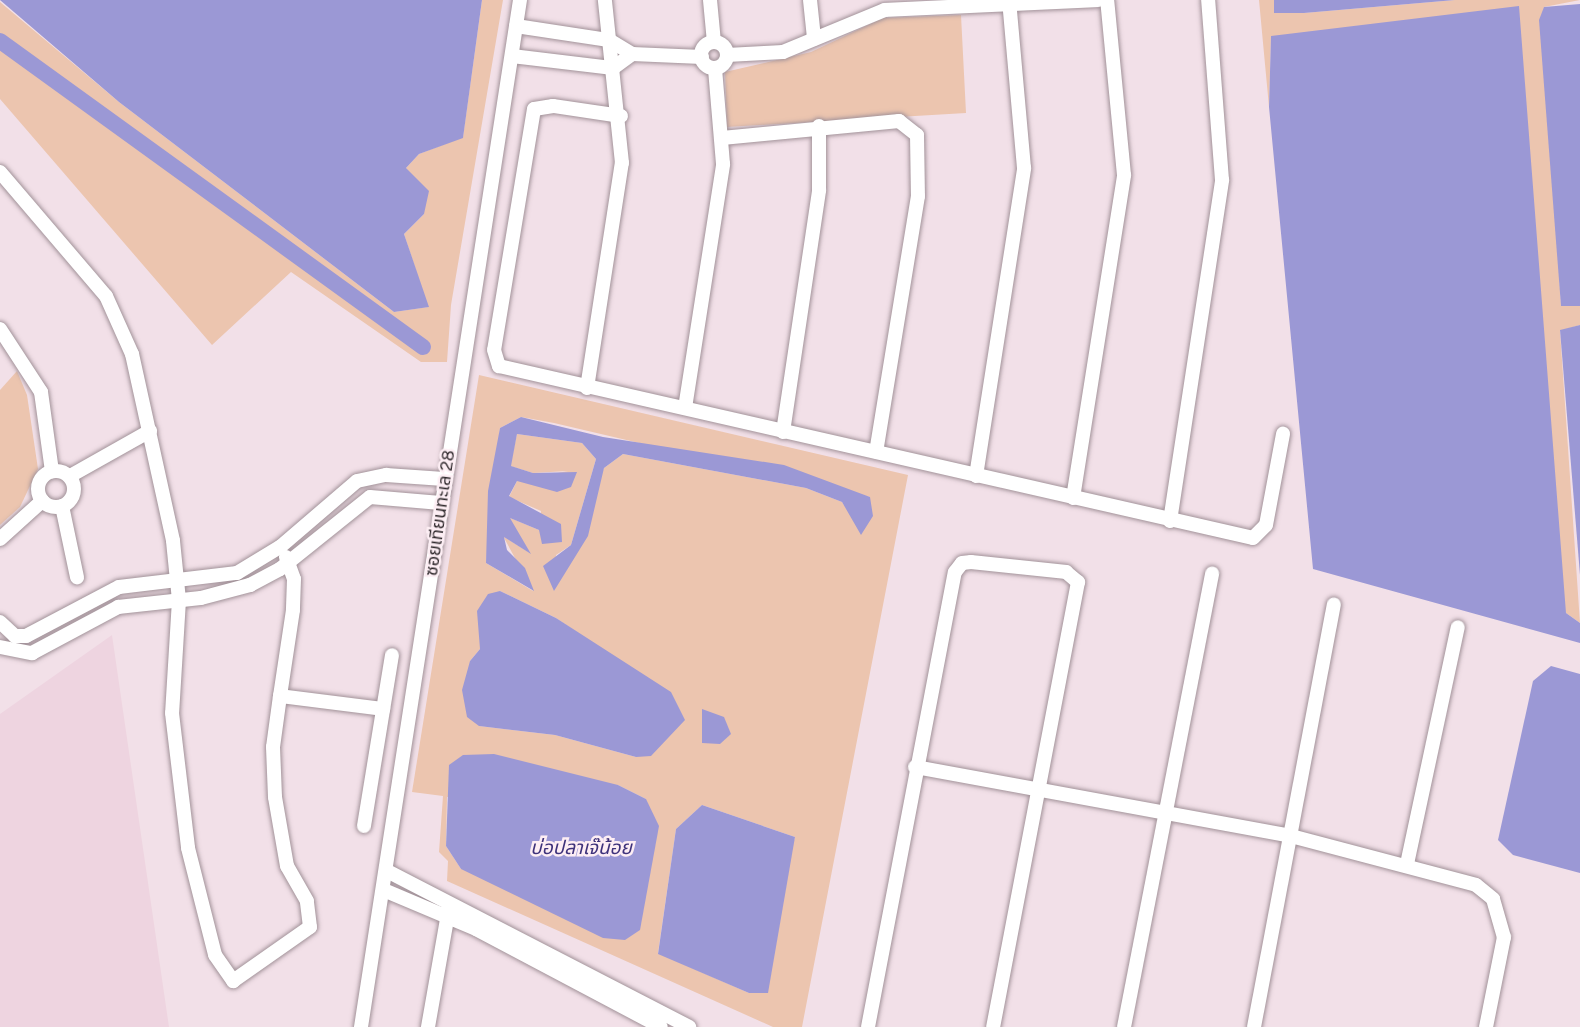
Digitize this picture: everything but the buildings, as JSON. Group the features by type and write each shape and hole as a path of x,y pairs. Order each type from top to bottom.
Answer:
{"street":[{"name":"ซอยเทียนทะเล 28","path":"361,1027 389,872 444,479 520,0"},
{"path":"587,388 622,163 621,116 605,0"},
{"path":"710,0 714,42 727,55 767,55 814,39 856,19 910,3 1098,0"},
{"path":"810,0 814,39"},
{"path":"1073,498 1124,175 1107,0"},
{"path":"1170,521 1222,180 1208,0"},
{"path":"976,476 1024,168 1009,2"},
{"path":"516,26 609,40 632,54 702,57 715,68 723,164 685,408"},
{"path":"702,57 704,47 714,42"},
{"path":"512,56 613,68 632,54"},
{"path":"715,68 727,55"},
{"path":"621,116 552,106 534,109 494,351 499,366 1170,521 1260,536 1283,435"},
{"path":"722,138 819,126 899,121 917,135 918,196 876,453"},
{"path":"783,432 819,190 819,126"},
{"path":"0,172 117,313 132,354 166,496 177,581 179,600 170,685 188,848 215,955 233,981 310,927 307,901 287,866 275,797 273,747 293,610 290,561 279,547"},
{"path":"0,328 41,392 52,471"},
{"path":"52,471 70,476 150,431"},
{"path":"42,501 38,482 52,471"},
{"path":"62,506 75,490 70,476"},
{"path":"367,477 370,497"},
{"path":"5,650 15,636 39,631 105,591 237,573 279,547 367,477 444,479"},
{"path":"5,650 43,650 118,607 237,590 290,561 370,497 441,503"},
{"path":"42,501 62,506"},
{"path":"0,539 42,501"},
{"path":"62,506 77,577"},
{"path":"868,1027 915,767 955,572 962,562 1066,572 1079,582 993,1027"},
{"path":"1124,1027 1212,573"},
{"path":"1254,1027 1334,605"},
{"path":"0,622 15,636"},
{"path":"1408,864 1458,627"},
{"path":"364,826 392,655"},
{"path":"280,696 383,709"},
{"path":"915,767 1164,810 1291,836 1408,864 1476,885 1498,909 1504,937 1486,1027"},
{"path":"389,872 449,910 575,974 689,1027"},
{"path":"386,891 449,910"},
{"path":"428,1027 449,910"},
{"path":"575,974 661,1027"}],"shaded area":[{"path":"482,0 503,0 451,305 447,362 421,362 291,272 212,345 0,99 0,2 119,102 394,312 428,307 404,234 424,214 406,168 419,154 463,137"},
{"path":"1259,0 1274,0 1275,13 1304,13 1455,0 1580,0 1544,7 1561,306 1580,306 1580,325 1560,331 1580,623 1566,613 1271,36 1269,107"},
{"path":"961,15 966,113 727,127 725,72 811,52 883,18"},
{"path":"17,371 27,395 38,469 20,507 0,525 0,390"},
{"path":"479,375 908,475 802,1027 773,1027 447,881 448,861 439,852 443,796 412,792","holes":["521,417 554,423 870,497 855,521 842,502 806,488 623,454 604,468 554,591 556,555 571,545 596,459 582,443 517,434 510,466 533,473 568,471 517,481 509,497 541,511 539,530 508,517 530,553 503,536 533,591 486,563 500,428","500,591 556,618 619,661 636,757 555,735 479,726 470,661 480,649","618,785 646,799 461,869 446,846 447,797","702,805 795,837 749,993 658,953 676,829"]},
{"path":"112,635 169,1027 0,1027 0,714"}],"water":[{"path":"0,0 482,0 463,138 419,154 406,168 429,191 424,214 404,234 429,307 394,312 119,102"},
{"path":"1274,0 1455,0 1304,13 1274,13"},
{"path":"1580,4 1580,306 1561,306 1539,20 1544,7"},
{"path":"1519,6 1566,613 1580,623 1580,643 1313,569 1269,107 1271,36"},
{"path":"1580,325 1580,575 1560,330"},
{"path":"521,417 603,437 784,465 870,497 873,516 861,535 842,502 806,488 623,454 604,468 588,536 554,591 543,566 571,545 596,459 582,443 517,434 511,466 533,473 577,472 571,487 557,492 517,481 509,496 561,524 562,542 542,544 539,530 510,518 531,554 504,537 507,550 525,568 534,591 486,563 488,491 500,428"},
{"path":"500,591 556,618 671,692 685,720 651,756 636,757 555,735 479,726 467,717 462,690 470,661 480,649 477,611 488,594"},
{"path":"1551,666 1580,674 1580,873 1513,855 1498,840 1533,681"},
{"path":"702,709 724,717 731,734 720,744 702,743"},
{"name":"บ่อปลาเจ๊น้อย","path":"494,754 618,785 646,799 659,826 640,930 625,940 603,938 461,869 446,846 449,765 463,755"},
{"path":"702,805 795,837 768,993 749,993 658,954 676,829"}],"waterway":[{"path":"0,41 423,347"}]}
